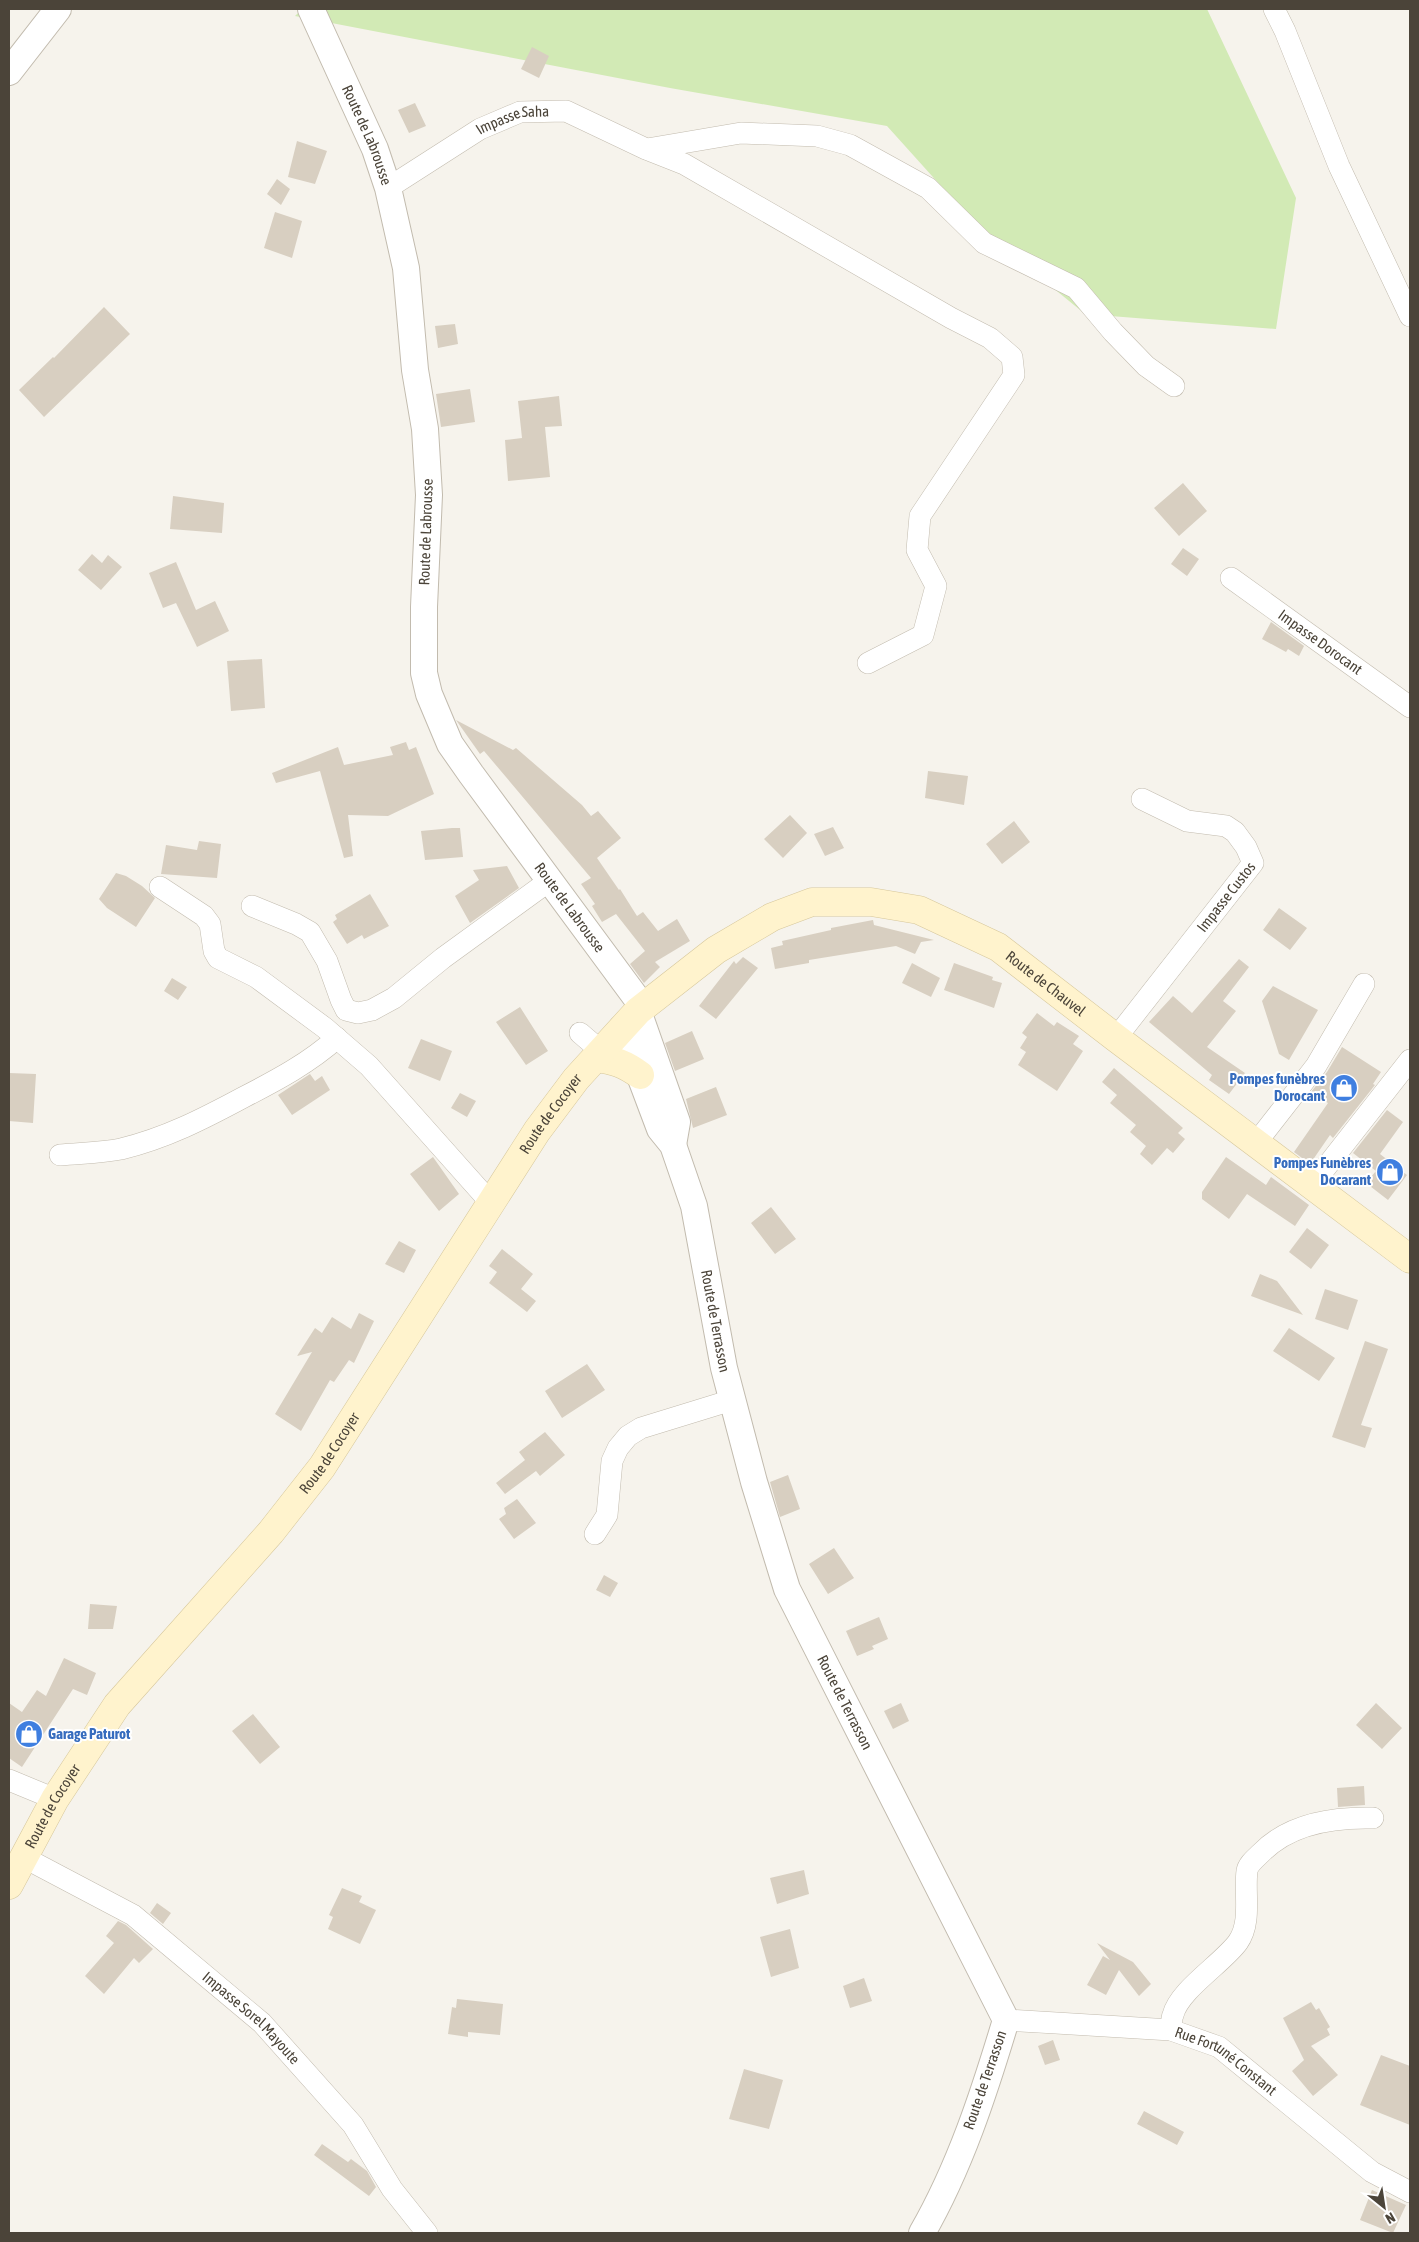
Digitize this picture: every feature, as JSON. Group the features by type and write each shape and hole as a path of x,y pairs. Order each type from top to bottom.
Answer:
{"main road":[{"name":"Route de Chauvel","path":"634,1015 716,950 772,917 812,902 871,902 920,910 998,947 1410,1259"},
{"name":"Route de Cocoyer","path":"9,1884 25,1858 55,1799 117,1705 271,1532 322,1467 537,1131 576,1079 634,1015"},
{"path":"598,1054 626,1064 640,1075"}],"street":[{"path":"9,72 58,9"},
{"name":"Route de Labrousse","path":"311,9 376,149 388,188 406,268 416,370 425,429 429,495 424,607 424,673 429,694 450,744 548,881 634,1015"},
{"path":"1274,9 1285,31 1339,166 1410,316"},
{"name":"Impasse Saha","path":"388,188 480,129 520,112 566,111 646,149 692,168 951,318 990,338 1012,357 1014,375 920,516 917,550 936,586 922,635 868,663"},
{"path":"646,149 741,133 818,136 850,145 928,188 984,243 1076,288 1113,332 1146,366 1174,386"},
{"name":"Impasse Dorocant","path":"1231,578 1410,706"},
{"name":"Impasse Custos","path":"1116,1038 1253,863 1246,846 1235,832 1226,826 1187,821 1142,799"},
{"path":"252,906 296,924 310,932 327,961 346,1010 358,1013 372,1010 394,998 443,958 548,881"},
{"path":"160,887 204,916 210,924 214,951 218,958 256,977 337,1038 369,1066 491,1203"},
{"path":"1256,1143 1316,1066 1364,984"},
{"name":"Route de Terrasson","path":"634,1015 640,1075 660,1129 673,1145 694,1206 724,1368 754,1482 787,1589 1006,2020 982,2097 942,2198 922,2233"},
{"name":"Route de Terrasson","path":"634,1015 677,1122 673,1145"},
{"path":"580,1034 598,1054"},
{"path":"60,1155 118,1149 161,1138 195,1123 275,1081 317,1056 337,1038"},
{"path":"1312,1185 1410,1060"},
{"path":"595,1534 607,1515 612,1461 618,1448 628,1436 641,1428 732,1400"},
{"path":"9,1780 55,1799"},
{"path":"1171,2030 1173,2013 1183,1997 1238,1942 1246,1927 1247,1868 1255,1858 1268,1846 1293,1829 1346,1818 1373,1818"},
{"name":"Impasse Sorel Mayoute","path":"25,1858 133,1915 262,2023 353,2125 392,2189 427,2233"},
{"name":"Rue Fortuné Constant","path":"1006,2020 1171,2030 1219,2047 1372,2172 1410,2192"}],"green space":[{"path":"302,9 1207,9 1296,198 1276,329 1085,314 977,226 887,126 670,88 295,16"}],"building":[{"path":"532,47 549,56 539,78 521,69"},
{"path":"415,103 426,126 409,133 398,110"},
{"path":"297,141 327,151 315,184 288,177"},
{"path":"277,179 290,189 281,205 267,194"},
{"path":"275,212 302,221 292,258 264,248"},
{"path":"104,307 130,334 44,417 19,390 54,358"},
{"path":"455,324 458,344 438,348 435,326"},
{"path":"470,389 475,422 441,427 436,394"},
{"path":"559,396 562,426 545,427 550,477 508,481 505,440 522,438 518,401"},
{"path":"1183,483 1207,511 1179,536 1154,508"},
{"path":"173,496 224,503 222,533 170,529"},
{"path":"1183,548 1199,559 1187,576 1171,564"},
{"path":"92,554 102,563 108,555 122,567 101,590 78,570"},
{"path":"176,562 196,610 215,601 229,631 197,647 176,603 163,608 149,573"},
{"path":"1271,622 1304,646 1299,656 1288,649 1286,652 1262,639"},
{"path":"262,659 265,708 231,711 227,661"},
{"path":"456,720 513,750 516,748 582,805 591,816 598,811 621,838 597,858 637,916 643,912 658,931 677,919 690,941 655,962 660,967 644,983 630,964 645,951 616,914 602,922 592,906 595,904 581,884 591,878 484,751 480,754"},
{"path":"406,742 409,750 416,747 434,794 388,816 348,815 353,856 344,858 320,771 276,783 272,773 338,747 344,765 393,755 390,747"},
{"path":"928,771 968,776 964,805 925,798"},
{"path":"790,815 807,833 783,858 764,839"},
{"path":"1014,821 1030,842 1002,864 986,844"},
{"path":"833,827 844,848 825,856 814,834"},
{"path":"460,828 463,857 425,860 421,831"},
{"path":"199,841 221,844 217,878 161,874 166,845 197,850"},
{"path":"507,866 519,888 470,923 455,896 479,880 473,870"},
{"path":"116,873 126,876 142,886 155,898 136,927 107,908 99,899"},
{"path":"370,894 389,926 364,939 362,935 347,944 333,922 337,919 335,915"},
{"path":"1279,908 1307,928 1290,950 1263,930"},
{"path":"873,920 874,925 934,940 921,942 915,954 896,946 809,960 809,963 775,969 771,948 783,945 782,941 831,930 831,928"},
{"path":"743,957 758,968 716,1019 699,1006 734,961 736,964"},
{"path":"1239,959 1249,967 1223,1001 1236,1011 1207,1047 1245,1073 1229,1094 1209,1080 1212,1075 1149,1022 1173,996 1192,1013"},
{"path":"912,963 940,978 931,997 902,983"},
{"path":"954,963 993,977 992,980 1002,983 994,1008 944,990"},
{"path":"172,978 187,987 178,1000 164,991"},
{"path":"1273,986 1318,1010 1289,1060 1279,1054 1262,1001"},
{"path":"520,1007 548,1051 526,1065 496,1022"},
{"path":"1037,1013 1054,1026 1057,1022 1079,1036 1073,1044 1083,1051 1057,1091 1018,1065 1026,1052 1020,1048 1027,1037 1022,1033"},
{"path":"692,1031 704,1059 675,1071 665,1043"},
{"path":"421,1039 452,1051 440,1081 408,1068"},
{"path":"1342,1047 1381,1072 1373,1084 1375,1085 1333,1138 1330,1135 1310,1164 1294,1152 1328,1103 1311,1092 1327,1072"},
{"path":"1114,1068 1183,1128 1178,1133 1185,1139 1173,1153 1167,1148 1152,1165 1140,1154 1146,1146 1130,1132 1136,1125 1110,1103 1117,1095 1102,1082"},
{"path":"9,1073 36,1074 33,1123 9,1121"},
{"path":"310,1074 315,1081 322,1076 330,1090 292,1115 278,1095"},
{"path":"716,1087 727,1115 693,1128 686,1099"},
{"path":"460,1093 476,1101 467,1117 451,1108"},
{"path":"1387,1110 1403,1122 1380,1154 1407,1175 1388,1200 1366,1183 1376,1171 1353,1153"},
{"path":"433,1157 459,1194 439,1211 410,1174"},
{"path":"1226,1157 1266,1185 1271,1177 1309,1205 1295,1226 1247,1194 1229,1219 1202,1199 1202,1192"},
{"path":"771,1207 796,1239 775,1254 751,1223"},
{"path":"1307,1228 1329,1245 1311,1269 1289,1252"},
{"path":"399,1241 416,1250 404,1273 385,1264"},
{"path":"502,1249 533,1274 521,1289 536,1301 527,1312 489,1283 497,1272 489,1266"},
{"path":"1260,1274 1277,1281 1303,1315 1251,1296"},
{"path":"1325,1289 1358,1300 1348,1330 1315,1319"},
{"path":"359,1313 374,1321 354,1363 349,1360 334,1382 330,1380 301,1431 275,1414 312,1352 297,1356 315,1328 322,1333 332,1317 351,1329"},
{"path":"1289,1328 1335,1358 1319,1381 1273,1351"},
{"path":"1365,1341 1388,1349 1361,1425 1372,1428 1365,1448 1332,1437"},
{"path":"587,1364 605,1390 562,1418 545,1391"},
{"path":"545,1432 565,1455 540,1476 536,1471 505,1494 496,1483 525,1460 519,1452"},
{"path":"788,1475 800,1509 780,1517 770,1482"},
{"path":"517,1499 536,1523 514,1539 499,1519 506,1514 504,1508"},
{"path":"834,1548 854,1578 828,1594 809,1564"},
{"path":"604,1575 618,1583 610,1597 596,1590"},
{"path":"90,1604 117,1606 113,1629 88,1629"},
{"path":"879,1617 888,1639 872,1646 874,1649 857,1656 846,1631"},
{"path":"64,1658 96,1673 87,1695 73,1689 22,1767 9,1758 9,1703 22,1712 37,1690 46,1696"},
{"path":"901,1703 909,1721 893,1729 884,1711"},
{"path":"1376,1703 1402,1728 1382,1749 1356,1725"},
{"path":"253,1714 280,1747 260,1764 232,1731"},
{"path":"1364,1786 1365,1805 1338,1807 1337,1788"},
{"path":"804,1870 809,1894 777,1904 770,1878"},
{"path":"342,1888 362,1896 359,1902 376,1910 360,1944 328,1929 333,1917 329,1915"},
{"path":"157,1903 171,1913 163,1924 150,1913"},
{"path":"118,1921 126,1925 153,1949 139,1963 134,1958 104,1994 85,1976 114,1943 106,1936"},
{"path":"790,1929 799,1968 771,1977 760,1937"},
{"path":"1097,1943 1133,1962 1151,1984 1139,1996 1119,1970 1106,1995 1087,1985 1103,1956 1110,1960"},
{"path":"864,1978 872,2001 850,2008 843,1986"},
{"path":"457,1999 503,2004 500,2035 468,2032 468,2037 448,2034 452,2007 456,2008"},
{"path":"1311,2002 1316,2010 1319,2008 1330,2027 1327,2029 1330,2035 1311,2046 1338,2075 1313,2096 1292,2071 1304,2060 1283,2018"},
{"path":"1053,2040 1060,2060 1045,2065 1038,2046"},
{"path":"1381,2055 1410,2066 1410,2125 1360,2105"},
{"path":"744,2069 783,2080 769,2129 729,2119"},
{"path":"1144,2111 1184,2132 1177,2145 1137,2124"},
{"path":"322,2144 348,2162 351,2159 367,2171 376,2187 369,2196 314,2155"},
{"path":"1372,2190 1406,2205 1393,2233 1360,2220"}],"place":[{"name":"Pompes funèbres Dorocant","path":"1344,1088"},
{"name":"Pompes Funèbres Docarant","path":"1390,1172"},
{"name":"Garage Paturot","path":"29,1734"}]}
